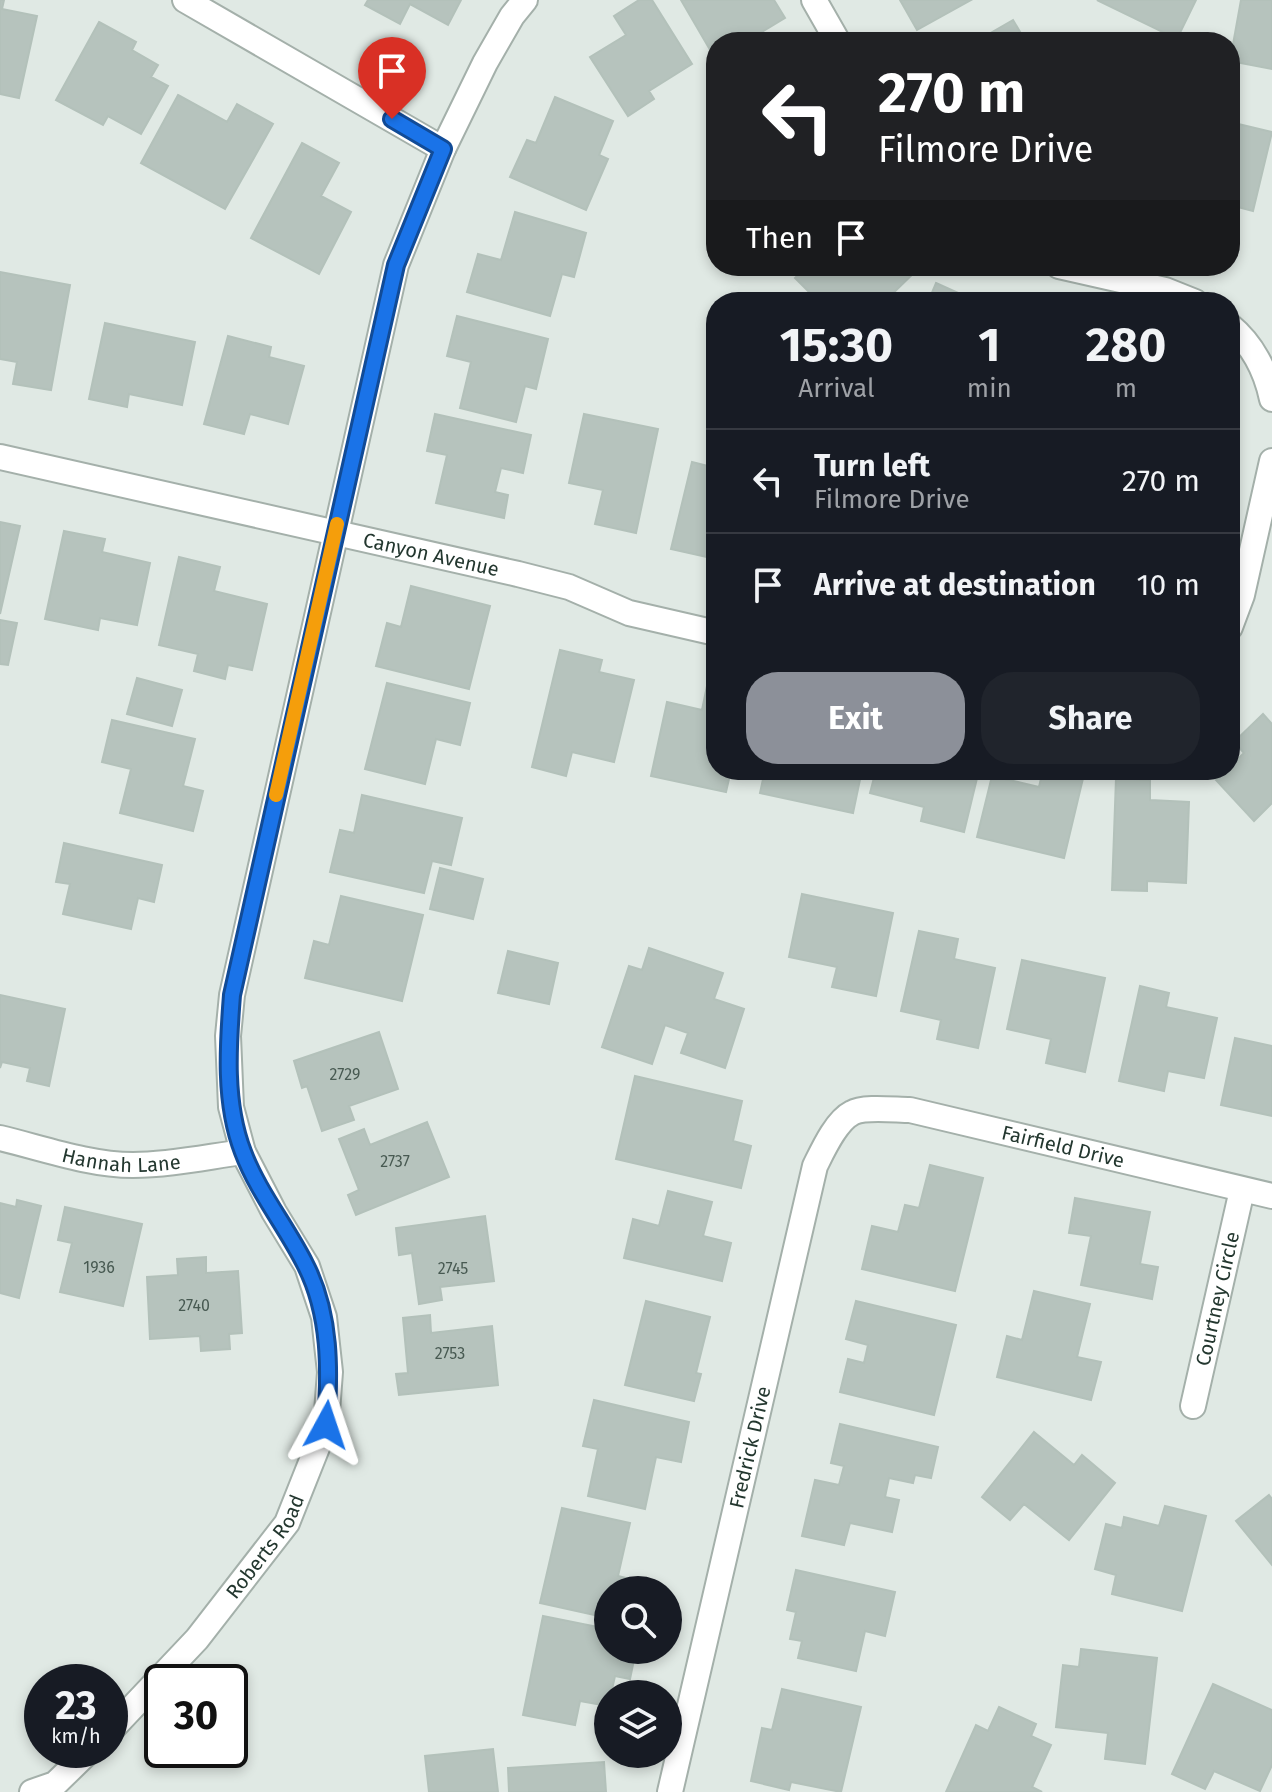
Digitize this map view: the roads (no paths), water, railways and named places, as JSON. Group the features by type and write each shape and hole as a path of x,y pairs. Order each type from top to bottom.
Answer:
{"street":[{"path":"185,0 443,149"},
{"name":"Roberts Road","path":"128,1712 197,1639 287,1523 326,1425 330,1372 324,1317 307,1266 243,1152 231,1107 228,1036 232,995 396,265 443,149 485,63 525,0"},
{"path":"814,0 832,32"},
{"path":"1103,276 1170,292"},
{"path":"1240,338 1267,378 1272,399"},
{"name":"Canyon Avenue","path":"0,457 335,531 569,587 629,613 706,631"},
{"path":"1240,600 1272,461"},
{"name":"Fairfield Drive","path":"852,1113 877,1109 910,1110 1272,1196"},
{"name":"Fredrick Drive","path":"670,1792 815,1166 833,1132 852,1113"},
{"name":"Hannah Lane","path":"0,1138 130,1165 243,1152"},
{"name":"Courtney Circle","path":"1193,1406 1242,1190"},
{"path":"32,1792 55,1784 71,1768"}]}
